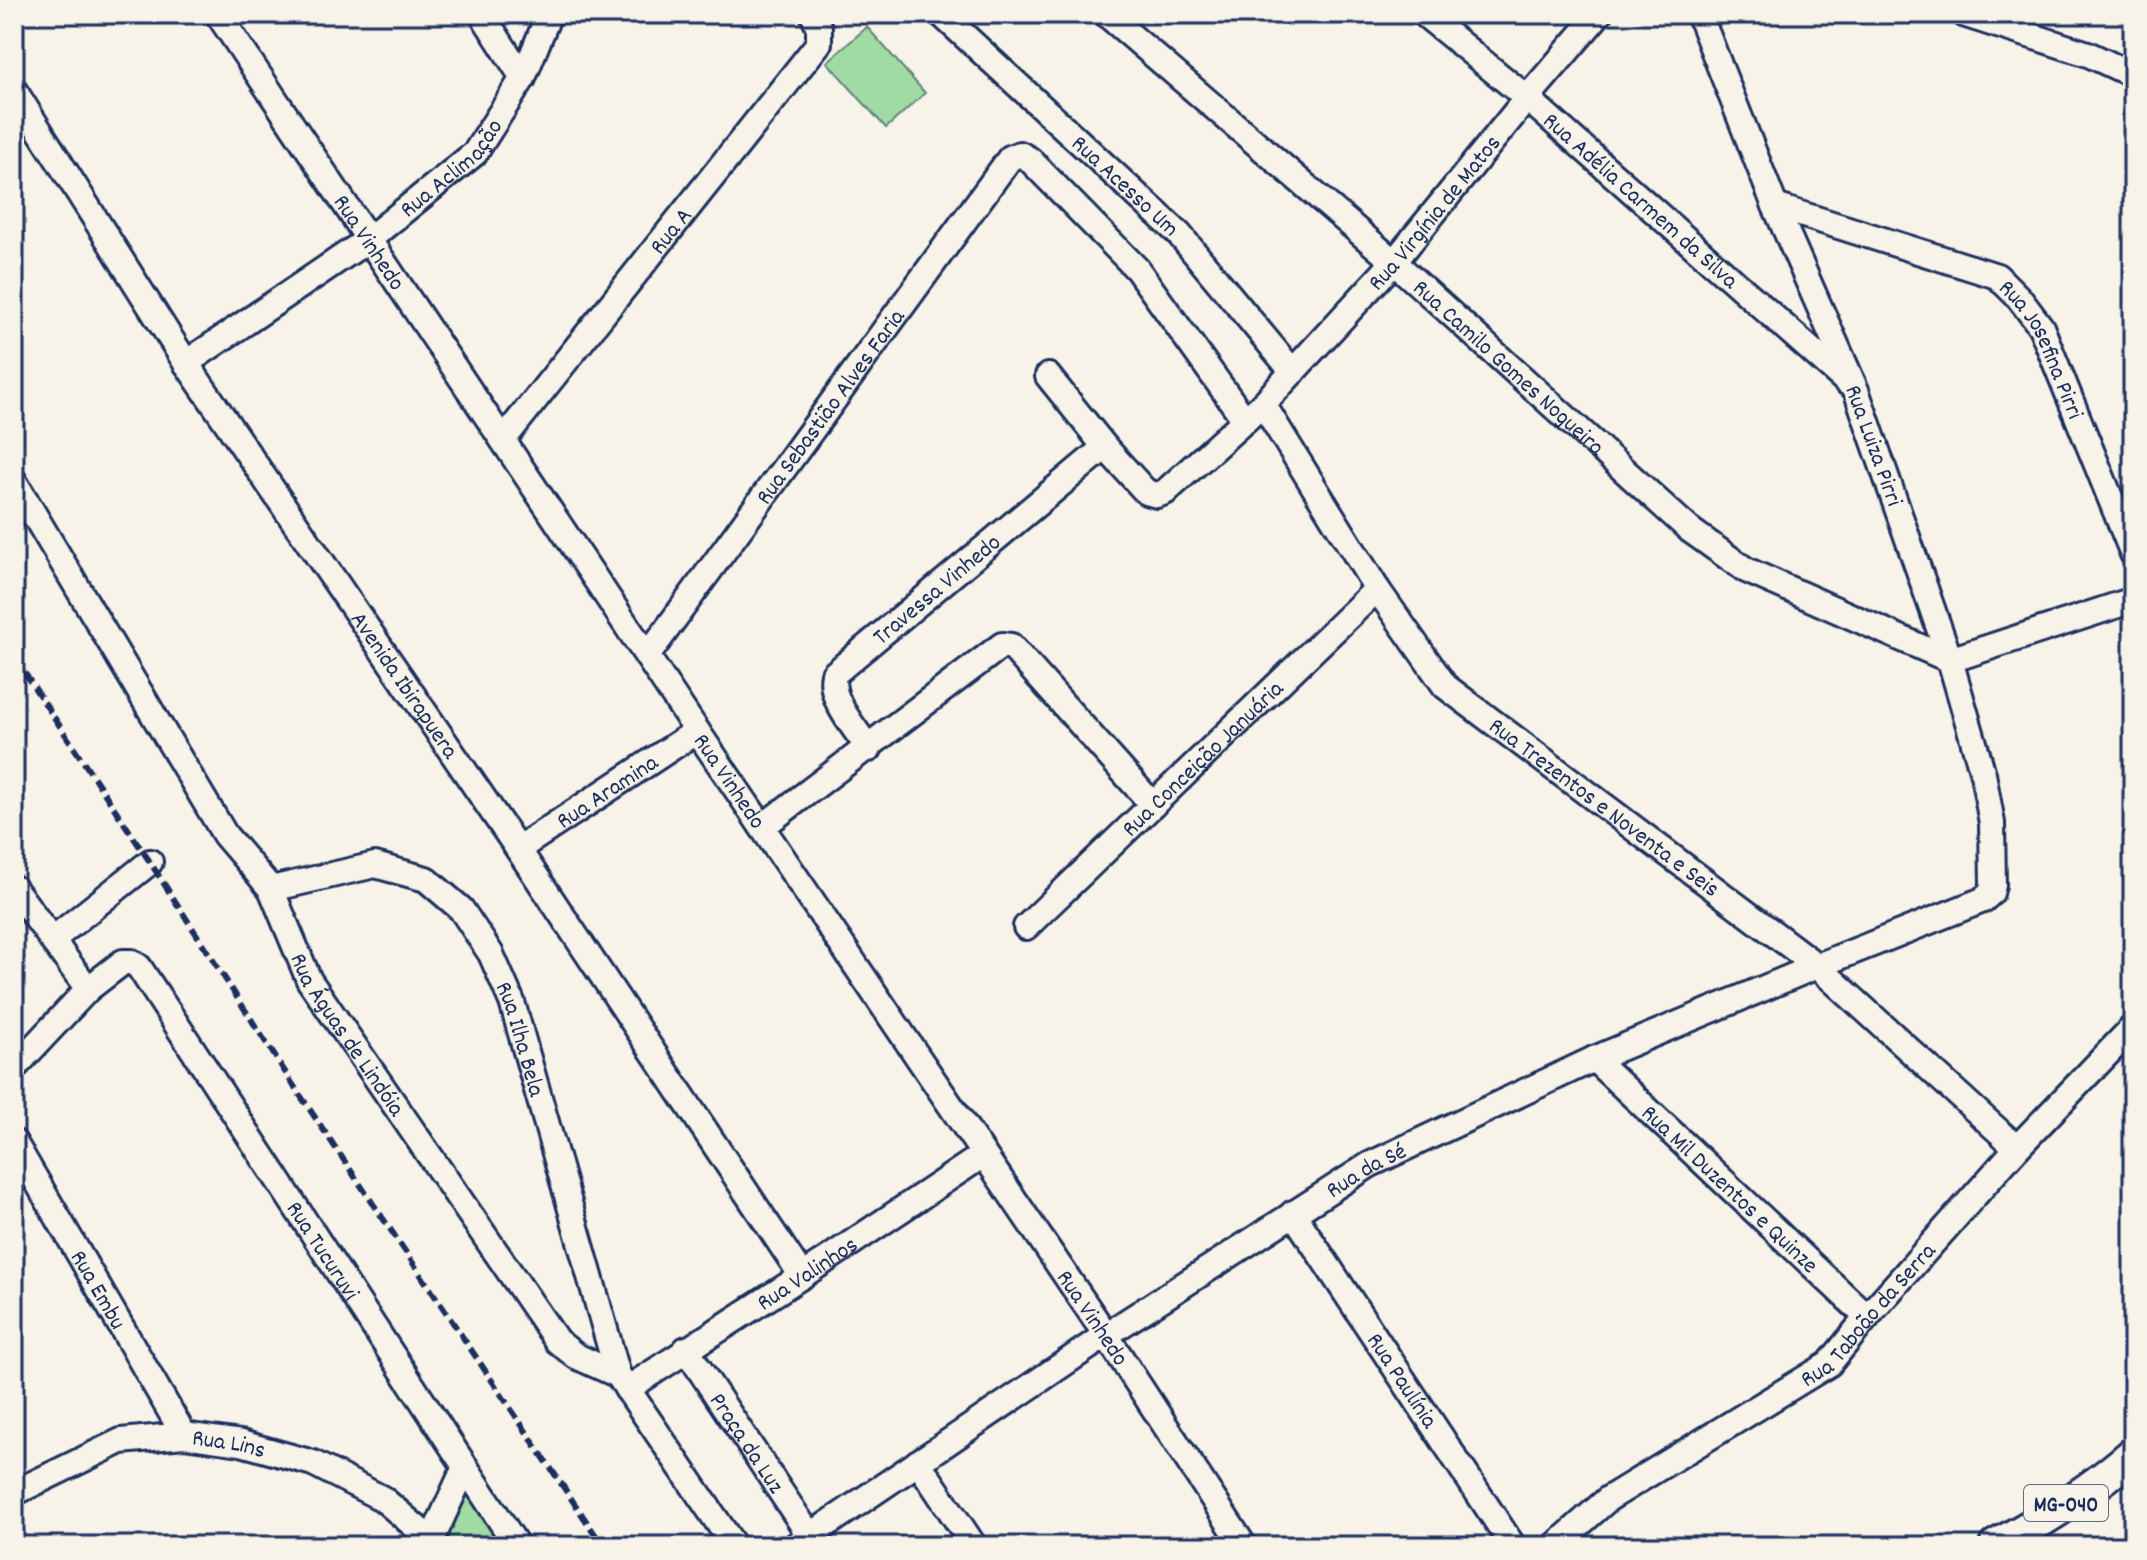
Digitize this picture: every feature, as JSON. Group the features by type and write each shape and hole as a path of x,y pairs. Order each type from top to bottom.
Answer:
{"main road":[{"name":"MG-040","path":"1996,1546 2037,1536 2133,1454"}],"street":[{"name":"Rua Vinhedo","path":"218,14 697,731 1106,1335 1244,1546"},
{"path":"482,14 523,78"},
{"name":"Rua Aclimação","path":"186,363 369,239 475,153 523,78 549,14"},
{"name":"Rua A","path":"503,440 819,43 819,28 813,14"},
{"name":"Rua Acesso Um","path":"941,14 1179,234 1293,372"},
{"name":"Rua Camilo Gomes Nogueira","path":"1106,14 1394,262 1690,530 1746,570 1950,660"},
{"name":"Rua Adélia Carmem da Silva","path":"1424,14 1527,98 1856,390"},
{"name":"Rua Virgínia de Matos","path":"1254,412 1394,262 1599,14"},
{"name":"Rua Luiza Pirri","path":"1699,14 1775,206 1856,390 1950,660 1985,786 1992,823 1991,893"},
{"path":"1970,15 2088,54 2133,75"},
{"name":"Avenida Ibirapuera","path":"14,90 186,363 518,849 802,1276"},
{"name":"Rua Trezentos e Noventa e Seis","path":"1010,158 1020,154 1029,159 1137,269 1254,412 1445,686 1817,966 2017,1148"},
{"name":"Rua Sebastião Alves Faria","path":"648,655 1010,158"},
{"name":"Rua Josefina Pirri","path":"1775,206 1997,276 2041,327 2133,554"},
{"path":"1048,376 1146,492 1157,495 1165,492 1254,412"},
{"name":"Travessa Vinhedo","path":"869,749 834,696 831,683 834,674 1105,447"},
{"name":"Rua Águas de Lindóia","path":"14,481 225,835 271,889 309,980 557,1341 576,1356 623,1382"},
{"name":"Rua Conceição Januária","path":"1026,927 1377,589"},
{"path":"1950,660 2133,600"},
{"path":"762,827 869,749 1002,645 1011,646 1153,805"},
{"name":"Rua Aramina","path":"518,849 697,731"},
{"path":"52,940 150,862"},
{"name":"Rua Ilha Bela","path":"271,889 375,865 426,879 461,909 491,954 512,1002 623,1382"},
{"path":"14,888 88,989 14,1068"},
{"name":"Rua da Sé","path":"803,1541 1106,1335 1369,1165 1594,1059 1983,900 1991,893"},
{"name":"Rua Tucuruvi","path":"88,989 123,962 132,962 139,967 517,1546"},
{"name":"Rua Taboão da Serra","path":"1555,1546 1608,1499 1829,1364 2017,1148 2133,1027"},
{"name":"Rua Mil Duzentos e Quinze","path":"1594,1059 1867,1317"},
{"name":"Rua Embu","path":"14,1142 184,1435"},
{"name":"Rua Valinhos","path":"623,1382 686,1349 802,1276 983,1155"},
{"name":"Rua Paulínia","path":"1293,1213 1513,1546"},
{"name":"Praça da Luz","path":"686,1349 803,1541"},
{"path":"623,1382 734,1546"},
{"name":"Rua Lins","path":"14,1493 121,1441 184,1435 241,1443 313,1463 383,1499 430,1543"},
{"path":"918,1462 974,1546"},
{"path":"430,1543 465,1467"}],"green space":[{"path":"867,27 925,93 886,128 827,62"},
{"path":"467,1485 506,1546 445,1546"}],"railway":[{"path":"14,657 294,1086 603,1546"}]}
